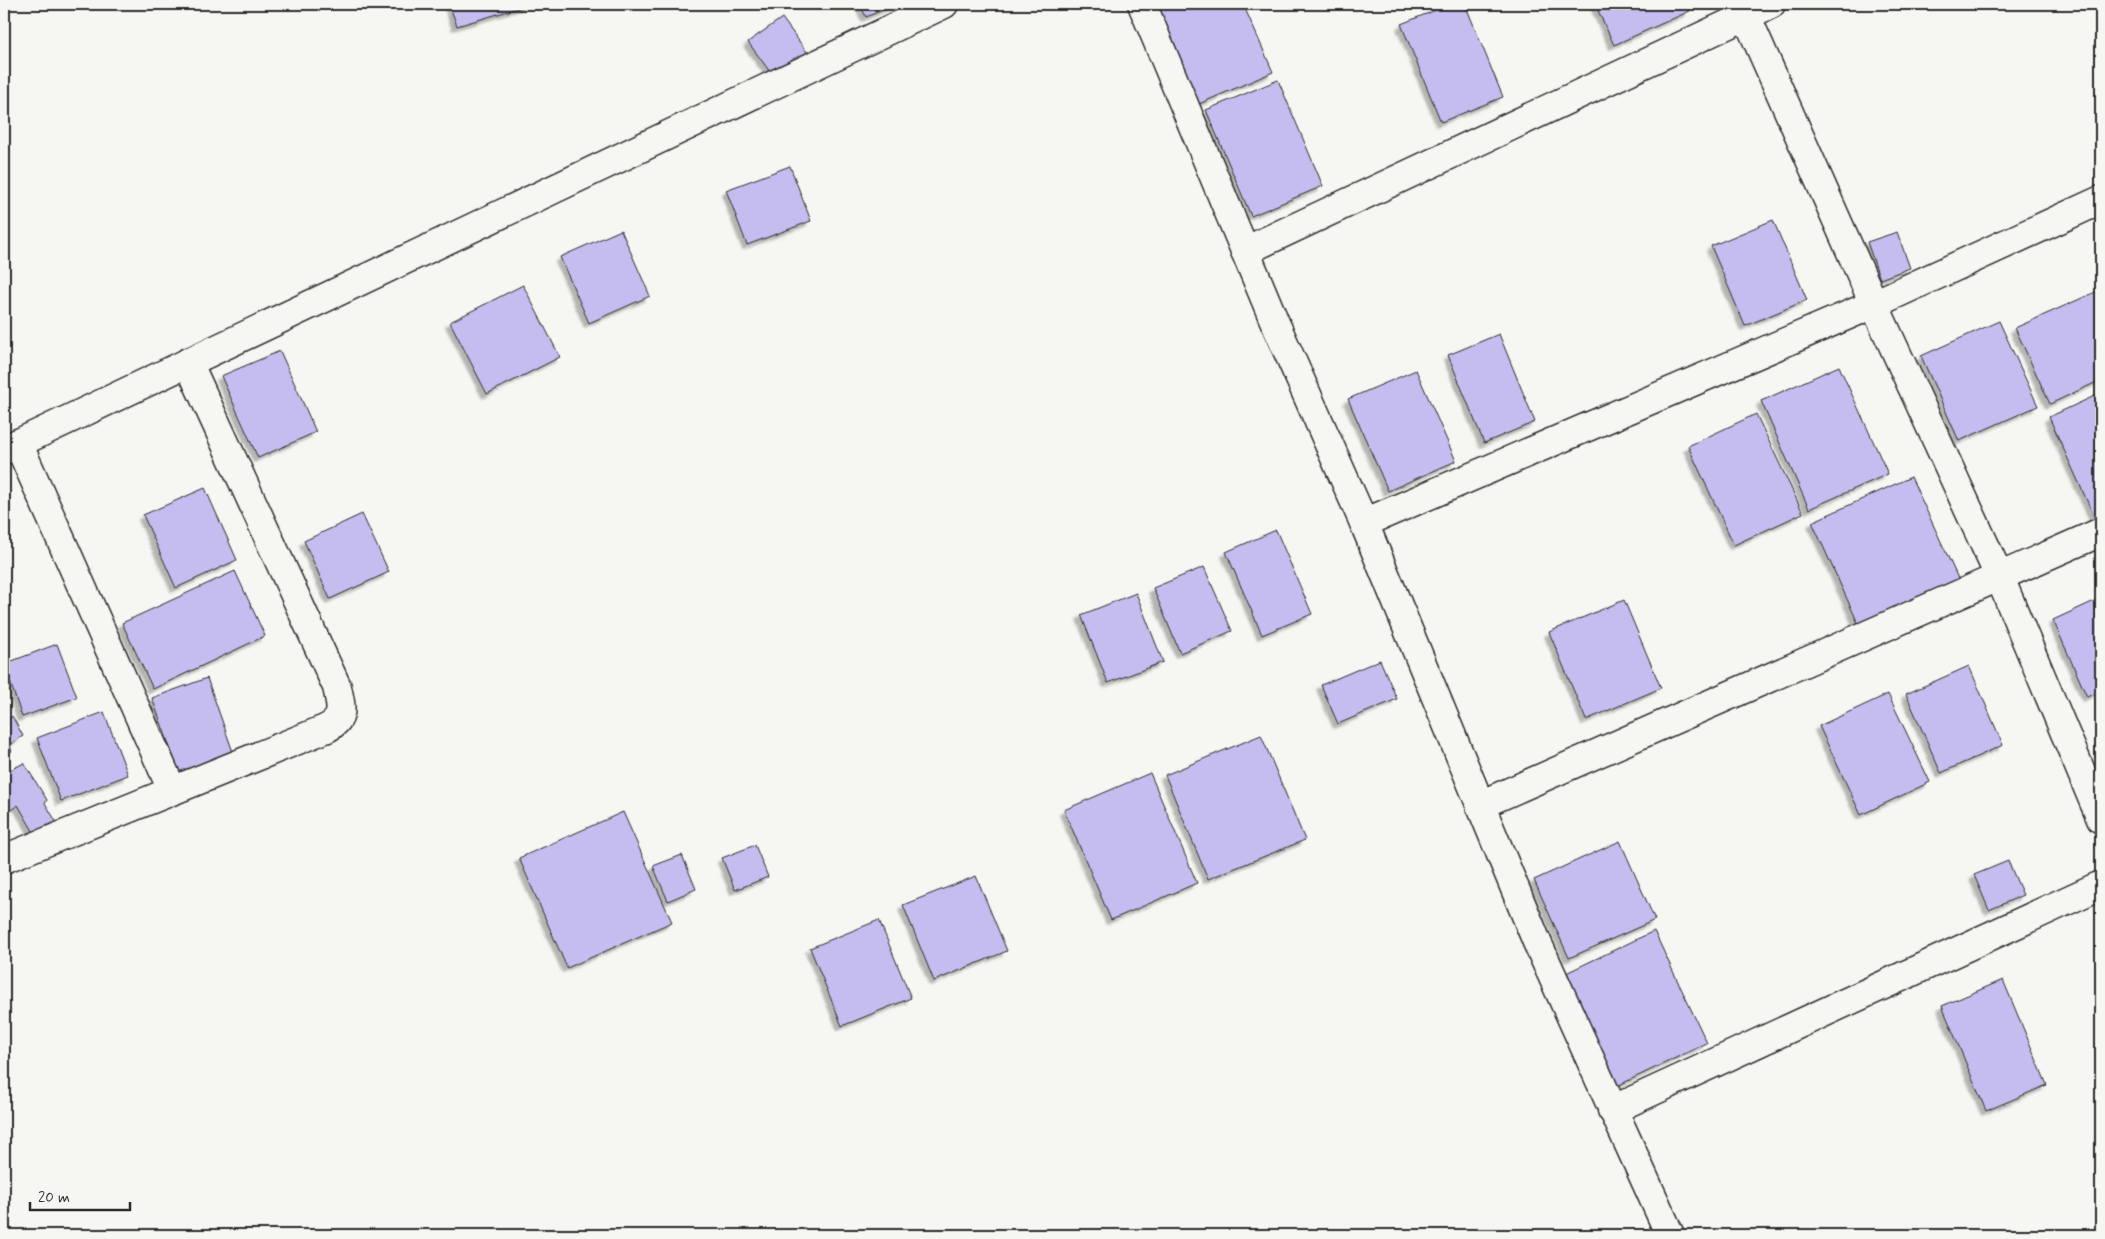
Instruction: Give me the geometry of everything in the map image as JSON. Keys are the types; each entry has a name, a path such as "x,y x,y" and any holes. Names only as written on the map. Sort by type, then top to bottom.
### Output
{"street":[{"path":"172,790 11,446 944,4"},
{"path":"1142,4 1245,251 1364,523 1537,942 1670,1235"},
{"path":"1245,251 1743,9 1771,4"},
{"path":"1743,9 1874,304 2000,578 2101,819"},
{"path":"1364,523 1874,304 2101,200"},
{"path":"4,859 336,724 341,706 337,687 188,362"},
{"path":"1480,805 2101,532"},
{"path":"1612,1110 2101,885"}],"building":[{"path":"449,4 532,4 457,26"},
{"path":"860,4 897,4 866,17"},
{"path":"1155,4 1243,4 1273,72 1199,104"},
{"path":"1451,4 1465,4 1503,97 1441,122 1401,24"},
{"path":"1595,4 1686,4 1690,11 1614,45"},
{"path":"782,18 810,56 776,80 748,42"},
{"path":"1278,80 1323,186 1251,216 1206,110"},
{"path":"790,166 811,221 747,245 726,190"},
{"path":"1773,220 1807,300 1745,326 1711,246"},
{"path":"621,230 650,296 589,323 560,257"},
{"path":"1897,232 1910,268 1880,279 1867,242"},
{"path":"523,285 560,357 487,394 450,322"},
{"path":"2100,290 2101,380 2050,404 2015,328"},
{"path":"1999,321 2038,406 1959,441 1921,356"},
{"path":"1499,334 1535,422 1484,443 1448,355"},
{"path":"280,351 316,432 258,458 221,376"},
{"path":"1839,366 1888,474 1809,509 1761,401"},
{"path":"1416,370 1456,461 1388,491 1348,399"},
{"path":"2101,393 2101,523 2098,525 2049,417"},
{"path":"1756,414 1803,513 1734,545 1688,446"},
{"path":"1911,477 1962,587 1862,632 1812,522"},
{"path":"205,488 237,560 176,588 143,515"},
{"path":"362,514 389,572 330,599 304,541"},
{"path":"1276,530 1312,614 1262,635 1226,552"},
{"path":"1204,567 1232,631 1180,653 1153,588"},
{"path":"235,571 265,636 153,689 122,623"},
{"path":"1136,593 1163,662 1108,683 1081,615"},
{"path":"2101,598 2101,691 2087,697 2053,620"},
{"path":"1624,600 1661,688 1586,720 1549,632"},
{"path":"57,644 77,697 22,717 4,664"},
{"path":"1380,660 1397,699 1338,724 1321,685"},
{"path":"1969,666 2003,745 1941,773 1906,694"},
{"path":"207,678 233,752 179,772 152,698"},
{"path":"1888,694 1930,782 1861,815 1819,726"},
{"path":"104,712 128,775 61,801 37,738"},
{"path":"4,715 7,720 12,716 23,736 9,745 12,751 4,756"},
{"path":"1261,735 1305,840 1208,879 1165,775"},
{"path":"24,763 47,800 45,803 57,823 37,838 18,805 4,815 4,773"},
{"path":"1150,773 1197,883 1111,920 1064,810"},
{"path":"623,812 672,922 567,968 519,858"},
{"path":"1620,841 1655,920 1569,958 1534,880"},
{"path":"755,845 768,877 735,890 722,858"},
{"path":"682,855 696,889 668,901 653,866"},
{"path":"2008,861 2023,895 1989,910 1974,875"},
{"path":"976,876 1007,951 934,981 903,905"},
{"path":"879,920 911,998 842,1026 810,948"},
{"path":"1654,931 1707,1043 1615,1087 1562,975"},
{"path":"2003,980 2047,1085 1986,1111 1942,1006"}]}
